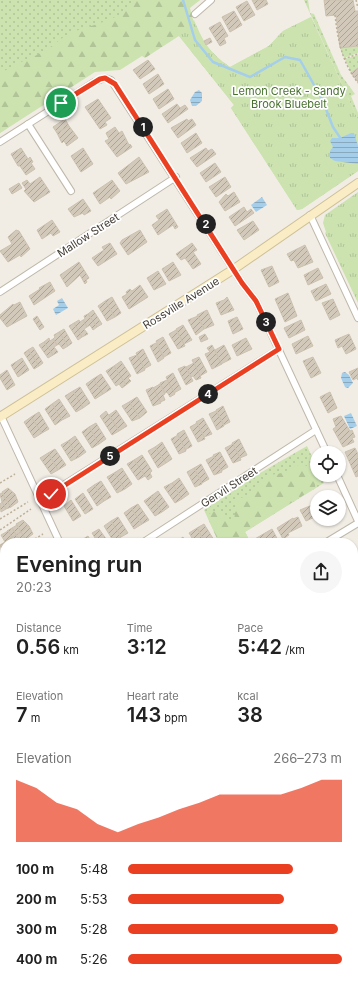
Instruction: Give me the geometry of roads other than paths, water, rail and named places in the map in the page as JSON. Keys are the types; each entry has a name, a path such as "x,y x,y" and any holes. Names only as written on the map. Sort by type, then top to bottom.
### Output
{"street":[{"path":"195,14 211,0"},
{"path":"0,142 94,82 105,78 115,84 256,301 324,446"},
{"path":"28,124 71,191"},
{"name":"Mallow Street","path":"0,292 176,177"},
{"name":"Rossville Avenue","path":"1,416 234,269 358,183"},
{"path":"310,215 358,318"},
{"path":"40,500 279,349"},
{"path":"1,416 58,538"},
{"name":"Gervil Street","path":"150,538 316,430"},
{"path":"333,538 358,522 340,482"}],"water":[{"path":"199,90 202,93 202,101 196,106 192,106 190,100 195,92"},
{"path":"354,133 358,146 358,164 335,161 330,158 330,151 333,147 330,141 332,138 340,138"},
{"path":"262,197 267,205 256,212 251,205"},
{"path":"62,298 68,308 56,315 53,309 59,305 57,301"},
{"path":"345,372 349,375 353,383 348,388 345,387 341,378 342,373"},
{"path":"351,413 357,426 350,429 344,416"}],"waterway":[{"path":"183,0 195,40 213,62 250,77 285,57 300,60 322,99 333,127 341,139"}],"park label":[{"name":"Lemon Creek - Sandy Brook Bluebelt","path":"289,97"}]}
